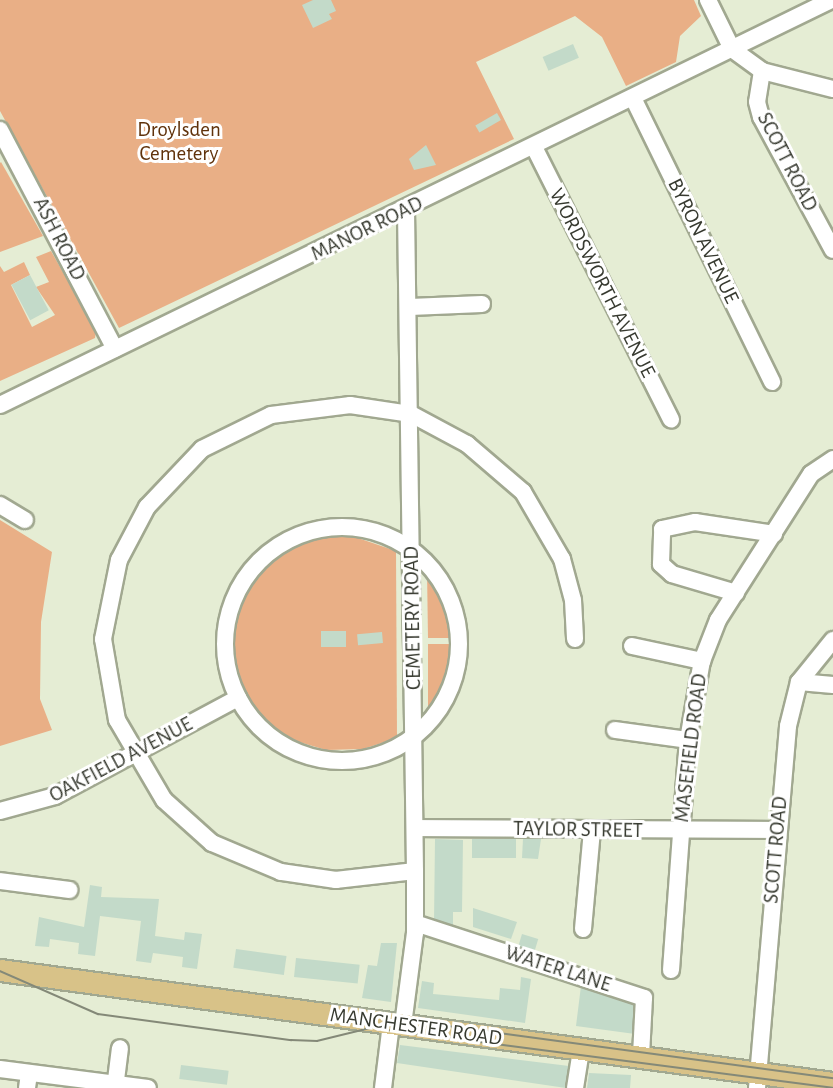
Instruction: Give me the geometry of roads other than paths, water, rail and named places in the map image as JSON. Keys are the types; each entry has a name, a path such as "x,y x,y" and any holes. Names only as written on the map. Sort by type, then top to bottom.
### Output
{"main road":[{"name":"MANCHESTER ROAD","path":"0,970 581,1050 641,1056 758,1081 833,1083"}],"street":[{"path":"708,0 732,49 762,71 833,89"},
{"name":"MANOR ROAD","path":"0,405 634,100 831,0"},
{"name":"SCOTT ROAD","path":"762,71 757,102 761,117 833,250"},
{"name":"BYRON AVENUE","path":"634,100 772,382"},
{"name":"ASH ROAD","path":"0,130 115,350"},
{"name":"WORDSWORTH AVENUE","path":"534,147 671,419"},
{"name":"CEMETERY ROAD","path":"382,1088 397,1024 415,923 410,307 406,211"},
{"path":"410,307 482,304"},
{"path":"415,871 336,880 281,872 238,857 177,816 133,754 110,693 106,612 118,560 158,492 202,449 271,415 350,405 411,414 467,444 524,492 562,559 573,600 575,639"},
{"name":"MASEFIELD ROAD","path":"671,970 688,740 702,661 736,593 811,474 833,459"},
{"path":"0,505 25,520"},
{"path":"736,593 666,569 661,564 662,529 695,522 774,534"},
{"path":"328,527 368,531 412,550 443,582 461,642 447,698 415,739 365,758 303,754 268,734 238,698 224,659 225,627 243,581 270,551 303,532 328,527"},
{"name":"SCOTT ROAD","path":"758,1081 777,830 788,726 799,682 833,640"},
{"path":"632,646 702,661"},
{"path":"799,682 833,685"},
{"name":"OAKFIELD AVENUE","path":"0,811 56,796 238,698"},
{"path":"615,730 688,740"},
{"name":"TAYLOR STREET","path":"415,828 777,830"},
{"path":"583,929 592,830"},
{"path":"0,880 69,890"},
{"name":"WATER LANE","path":"415,923 644,998 641,1056"},
{"path":"116,1086 120,1048"},
{"path":"575,1088 581,1050"},
{"path":"0,1069 28,1080 148,1088"}],"tram line":[{"path":"0,971 98,1014 291,1040 317,1041 403,1020 833,1078"},
{"path":"380,1029 832,1088"}],"park label":[{"name":"Droylsden Cemetery","path":"179,142"}]}
